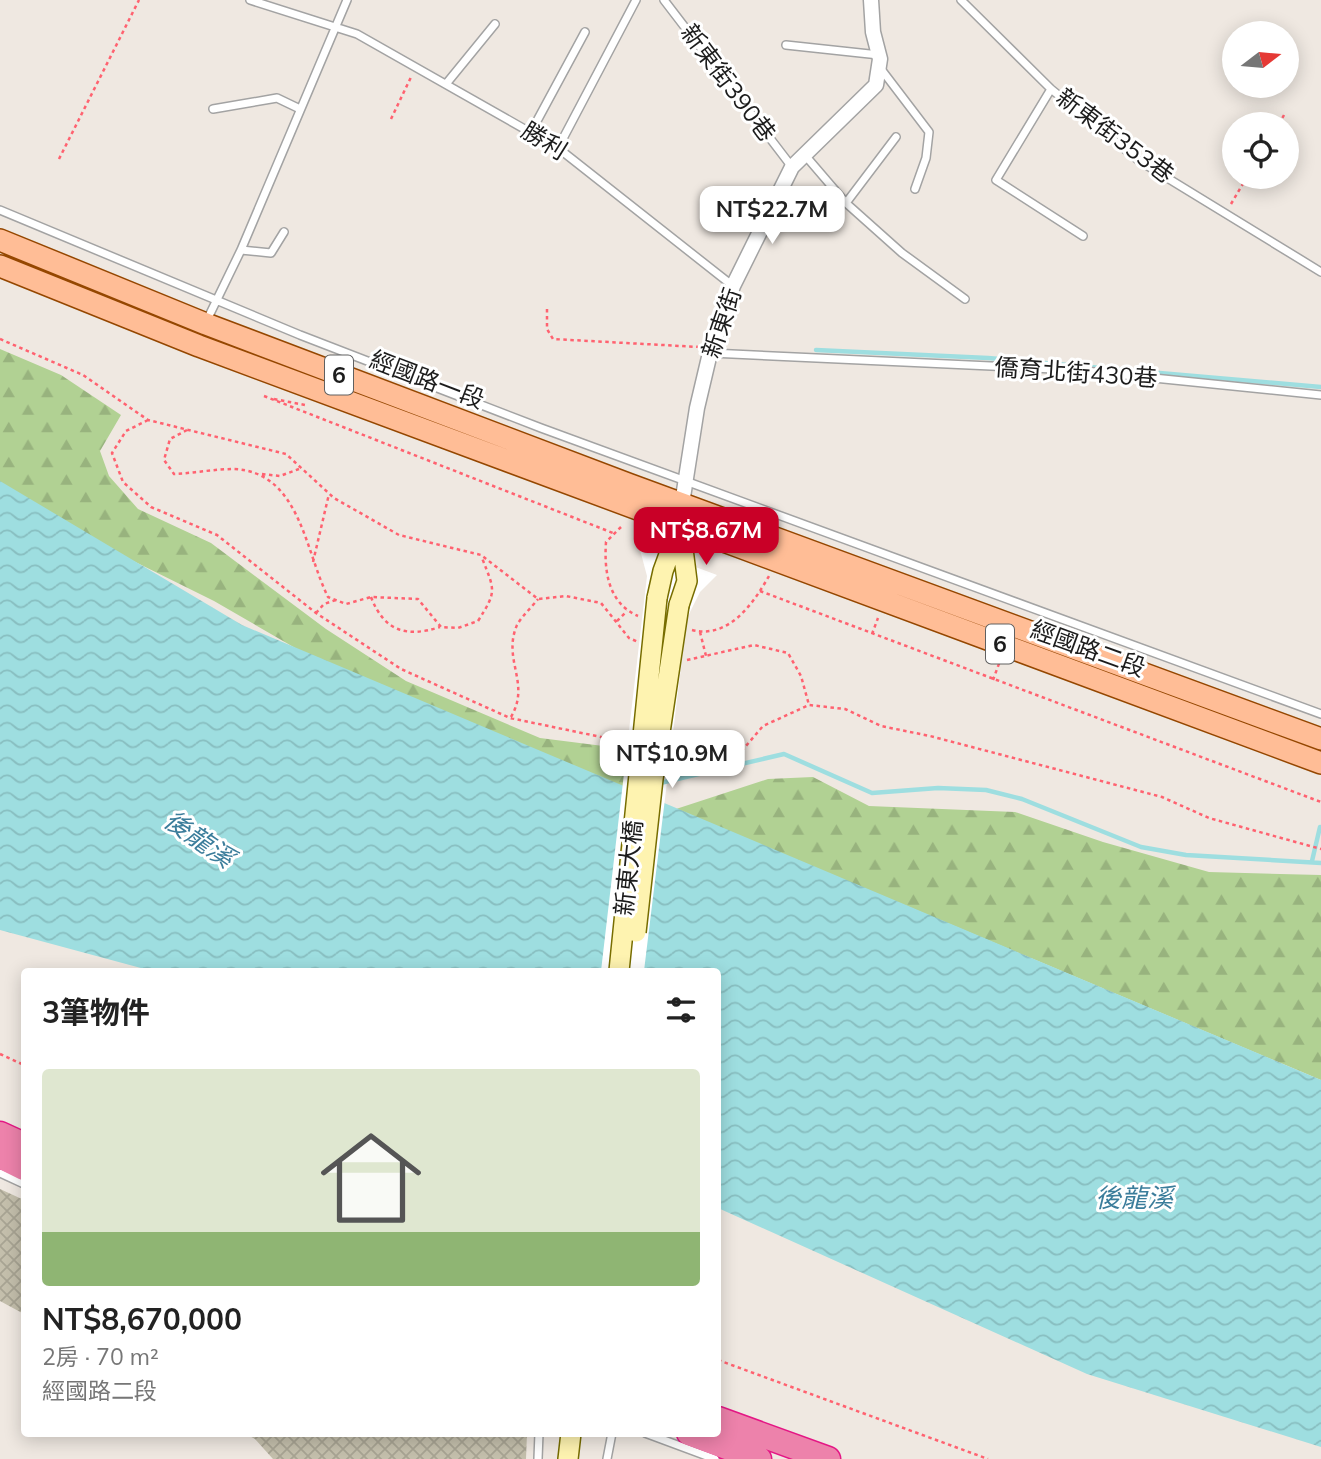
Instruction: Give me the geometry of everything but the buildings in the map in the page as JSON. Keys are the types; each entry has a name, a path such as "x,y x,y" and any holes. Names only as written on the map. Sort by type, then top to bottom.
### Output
{"highway":[{"path":"0,1134 21,1144"},
{"path":"0,1156 21,1166"},
{"path":"721,1420 828,1459"},
{"path":"700,1437 759,1459"}],"main road":[{"name":"經國路一段","path":"0,240 205,324 681,502"},
{"name":"經國路一段","path":"0,266 198,346 680,526"},
{"name":"經國路二段","path":"681,502 1321,739"},
{"name":"經國路二段","path":"680,526 1321,763"}],"street":[{"path":"871,0 873,32 879,61"},
{"name":"新東街","path":"680,526 684,480 711,350 733,286 792,167 876,85 879,61"},
{"name":"新東大橋","path":"619,968 657,598 680,526"},
{"name":"新東大橋","path":"632,968 653,779 679,605 687,581 680,526"},
{"path":"568,1459 571,1437"},
{"path":"581,1459 583,1437"}],"lane":[{"name":"勝利","path":"250,0 357,34 531,132 558,148 733,286"},
{"path":"205,324 241,250 347,0"},
{"path":"558,148 636,0"},
{"name":"新東街390巷","path":"664,0 792,167"},
{"name":"新東街353巷","path":"961,0 1051,89 1138,160 1321,271"},
{"path":"446,84 495,24"},
{"path":"531,132 585,32"},
{"path":"786,45 879,61 929,132 926,158 915,189"},
{"path":"1051,89 996,180 1083,236"},
{"path":"213,109 276,98 300,109"},
{"path":"846,203 896,137"},
{"path":"803,154 846,203 902,253 965,299"},
{"path":"0,210 215,300 541,428 1321,714"},
{"path":"241,250 271,253 284,232"},
{"name":"僑育北街430巷","path":"711,350 831,360 1075,370 1321,395"},
{"path":"0,1173 21,1183"},
{"path":"538,1459 539,1437"},
{"path":"607,1459 611,1437"},
{"path":"656,1437 715,1459"}],"path":[{"path":"59,159 139,0"},
{"path":"391,119 416,67"},
{"path":"1226,213 1240,189"},
{"path":"547,309 547,329 552,339 711,350"},
{"path":"0,339 83,374 148,420 286,454 329,494 399,535 481,555 538,599 566,596 601,603 629,638 641,643"},
{"path":"314,407 264,396 613,533"},
{"path":"323,420 327,410"},
{"path":"148,420 126,431 112,453 123,482 151,507 217,535 316,613 401,669 510,718 631,743"},
{"path":"187,430 170,439 164,460 174,474 234,469 280,476 301,468"},
{"path":"262,474 289,499 328,597 346,604 371,597 397,596 418,599 441,626"},
{"path":"506,490 509,481"},
{"path":"313,564 329,494"},
{"path":"371,597 379,617 401,631 420,634 441,626 458,628 478,621 493,597 492,584 481,555"},
{"path":"760,591 992,681 1321,802"},
{"path":"510,718 519,703 519,681 511,657 517,625 538,599"},
{"path":"316,613 324,604 336,600"},
{"path":"616,622 627,611"},
{"path":"872,634 880,611"},
{"path":"700,632 706,657"},
{"path":"678,656 690,661 754,645 788,653 801,676 808,705"},
{"path":"992,681 1000,661"},
{"path":"669,749 707,754 740,752 763,726 808,705 845,709 881,726 930,736 1162,797 1209,818 1321,849"},
{"path":"0,1054 21,1064"},
{"path":"721,1361 988,1459"}],"shaded area":[{"path":"0,1189 21,1199 21,1312 0,1301"},
{"path":"251,1437 527,1437 526,1459 273,1459"}],"green space":[{"path":"0,349 61,375 121,415 100,451 109,476 138,509 211,543 326,629 406,681 540,738 627,749 624,787 342,675 214,601 0,495"},
{"path":"813,777 869,806 1015,812 1103,842 1209,872 1321,875 1321,1080 676,809 768,779"}],"water":[{"name":"後龍溪","path":"0,481 242,625 1321,1080 1321,1447 1087,1374 721,1209 721,968 141,968 0,930"}],"pier":[{"path":"639,546 717,575 700,592 687,618 644,968 601,968 647,576"}],"waterway":[{"path":"816,350 988,358 1321,387"},
{"path":"656,784 784,754 872,793 938,788 986,790 1022,799 1141,847 1186,855 1321,863"},
{"path":"1312,861 1320,827"}]}
